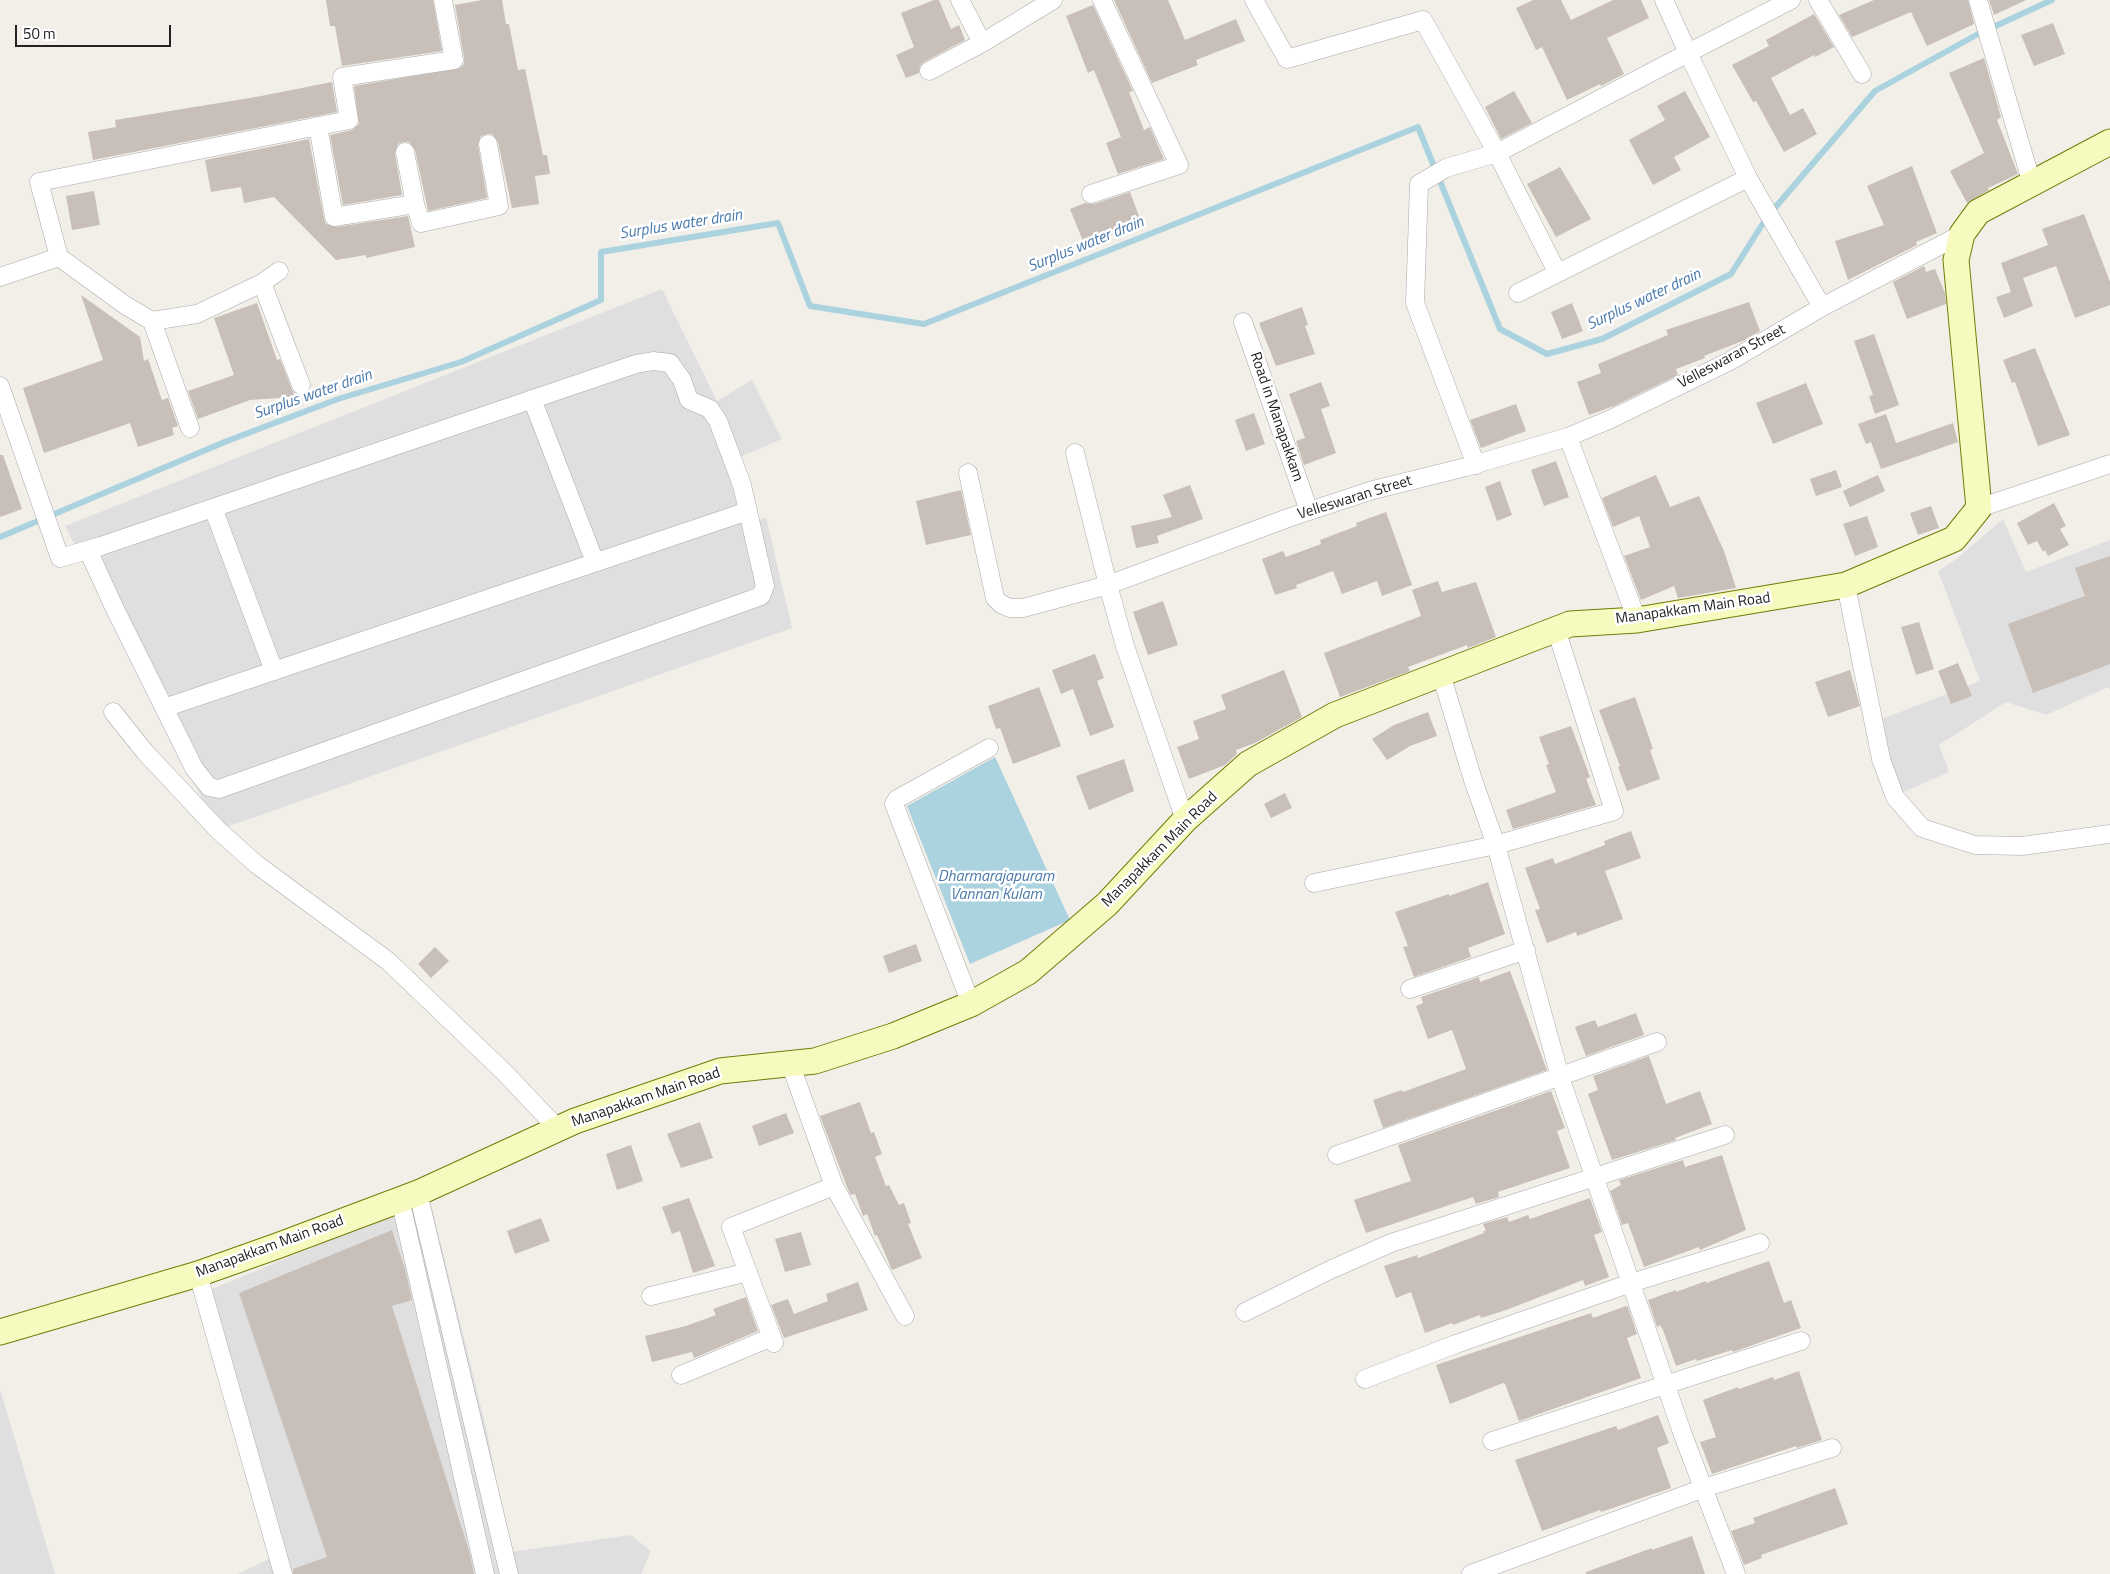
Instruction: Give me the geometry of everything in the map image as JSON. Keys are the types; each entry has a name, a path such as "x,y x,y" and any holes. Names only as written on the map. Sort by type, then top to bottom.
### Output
{"main road":[{"path":"1979,508 1956,260 1962,234 1978,212 2110,142"},
{"name":"Manapakkam Main Road","path":"0,1332 198,1274 277,1246 409,1196 558,1129 720,1071 815,1060 893,1036 971,1004 1028,972 1107,904 1185,820 1248,764 1336,715 1570,624 1637,620 1846,585 1954,539 1979,508"}],"street":[{"path":"278,271 262,283 197,314 152,321 125,305 59,257 39,182 349,120 342,77 454,60 443,0"},
{"path":"960,0 982,43"},
{"path":"929,71 982,43 1053,0"},
{"path":"1091,194 1179,165 1102,0"},
{"path":"1254,0 1287,59 1423,20 1497,153 1557,272"},
{"path":"1664,0 1748,178 1822,307"},
{"path":"1476,465 1415,303 1419,184 1446,168 1497,153 1791,0"},
{"path":"1818,0 1862,74"},
{"path":"1978,0 2032,184"},
{"path":"318,126 334,217 415,204"},
{"path":"405,152 415,204 421,223 499,206 488,144"},
{"path":"1518,293 1748,178"},
{"name":"Velleswaran Street","path":"968,473 995,598 1000,604 1010,608 1024,608 1108,585 1309,511 1373,490 1476,465 1568,437 1611,419 1730,361 1822,307 1962,234"},
{"path":"0,277 59,257"},
{"path":"262,283 301,385"},
{"path":"152,321 190,428"},
{"name":"Road in Manapakkam","path":"1243,322 1309,511"},
{"path":"0,386 60,558 636,364 670,363 682,380 689,400 710,409 718,421 742,485 765,586 761,596 220,789 209,787 194,768 114,607 88,550"},
{"path":"532,399 595,562"},
{"path":"1568,437 1637,620"},
{"path":"1075,452 1125,646 1185,820"},
{"path":"1979,508 2110,464"},
{"path":"213,508 274,671"},
{"path":"164,708 748,511"},
{"path":"1846,585 1881,759 1895,797 1922,828 1975,845 2022,846 2110,834"},
{"path":"1314,883 1496,845 1614,811 1556,629"},
{"path":"1441,674 1473,780 1496,845 1560,1077 1665,1384 1736,1574"},
{"path":"114,712 145,752 218,830 256,864 388,961 504,1072 558,1129"},
{"path":"971,1004 894,804 897,799 989,748"},
{"path":"1410,988 1526,950"},
{"path":"1337,1155 1657,1042"},
{"path":"790,1063 834,1186 905,1316"},
{"path":"1245,1312 1332,1269 1391,1243 1725,1135"},
{"path":"681,1375 773,1340 731,1227 834,1186"},
{"path":"409,1196 485,1574"},
{"path":"409,1196 510,1574"},
{"path":"1365,1379 1456,1344 1631,1283 1760,1243"},
{"path":"651,1296 748,1272"},
{"path":"198,1274 283,1574"},
{"path":"1492,1441 1801,1341"},
{"path":"1471,1574 1704,1488 1832,1448"}],"shaded area":[{"path":"662,289 717,401 752,380 782,439 726,463 743,529 766,517 792,628 218,830 65,526"},
{"path":"2003,519 2026,572 2110,540 2110,691 2108,687 2046,715 2006,702 1939,745 1949,772 1899,794 1877,721 1980,681 1938,571 1955,560"},
{"path":"430,1199 488,1436 510,1552 631,1535 651,1551 641,1574 238,1574 286,1551 207,1291"},
{"path":"0,1389 55,1574 0,1574"}],"water":[{"name":"Dharmarajapuram Vannan Kulam","path":"995,757 1070,920 970,964 907,806"}],"building":[{"path":"326,0 433,0 442,51 342,66 335,26 330,26"},
{"path":"482,0 502,0 518,70 525,69 543,155 547,155 550,174 535,176 539,204 512,208 498,142 492,134 487,134 481,136 478,145 487,198 428,211 415,150 409,142 403,142 398,144 395,154 402,195 343,205 330,135 352,130 359,124 354,86 460,68 464,64 464,58 455,5"},
{"path":"934,0 939,0 951,29 959,25 965,40 924,62 920,66 919,73 906,78 896,55 914,47 901,13"},
{"path":"1114,0 1168,0 1185,40 1236,19 1245,41 1196,60 1198,65 1152,83"},
{"path":"1533,0 1561,0 1571,20 1613,0 1641,0 1649,18 1607,38 1624,74 1567,100 1542,47 1536,50 1516,8"},
{"path":"1874,0 1968,0 1974,24 1927,46 1911,12 1852,37 1839,15"},
{"path":"1989,0 2026,0 1994,15"},
{"path":"1093,5 1133,91 1129,92 1144,130 1150,127 1164,159 1118,174 1106,143 1121,137 1094,70 1088,73 1066,16"},
{"path":"1814,14 1834,47 1815,57 1814,55 1771,78 1790,115 1803,108 1817,134 1784,152 1756,101 1753,102 1732,65 1769,46 1766,40"},
{"path":"2053,23 2065,54 2034,66 2021,35"},
{"path":"1984,58 2001,117 1997,120 2018,174 1988,188 1989,190 1967,203 1950,171 1984,153 1949,73"},
{"path":"332,82 337,112 93,160 88,132 116,127 115,120 256,97"},
{"path":"1514,91 1532,123 1501,139 1485,107"},
{"path":"1685,91 1710,137 1674,157 1681,170 1653,185 1629,140 1665,120 1657,106"},
{"path":"309,139 326,224 336,227 408,216 415,247 366,258 366,255 336,260 274,197 244,203 241,187 211,192 205,160"},
{"path":"1912,166 1937,233 1916,242 1917,245 1848,280 1835,241 1884,225 1867,186"},
{"path":"1560,167 1591,219 1556,237 1527,184"},
{"path":"94,191 100,225 72,230 66,196"},
{"path":"1130,192 1143,227 1118,237 1116,233 1085,246 1070,209 1085,203 1094,204"},
{"path":"2084,214 2110,282 2110,305 2075,318 2056,266 2023,278 2033,306 2004,318 1996,297 2011,292 2001,263 2048,245 2042,229"},
{"path":"1924,266 1926,272 1935,269 1945,293 1946,304 1907,319 1893,282"},
{"path":"81,295 140,337 144,361 148,359 162,400 168,398 178,426 172,428 174,435 138,447 130,423 44,453 23,388 103,360"},
{"path":"1749,302 1760,331 1745,340 1676,369 1678,375 1614,406 1589,415 1577,382 1601,373 1598,364 1668,335 1666,330"},
{"path":"257,303 277,360 280,359 295,397 250,400 198,419 188,391 234,375 214,318"},
{"path":"1572,303 1583,331 1562,339 1551,312"},
{"path":"1302,307 1308,325 1305,326 1315,354 1276,366 1259,323"},
{"path":"1874,334 1899,405 1875,414 1869,396 1873,395 1854,341"},
{"path":"2035,348 2070,435 2038,446 2015,382 2012,383 2003,360"},
{"path":"1321,382 1330,406 1321,409 1336,453 1304,465 1296,441 1305,438 1289,394"},
{"path":"1806,383 1823,424 1773,444 1756,403"},
{"path":"1516,404 1526,431 1481,448 1470,420"},
{"path":"1254,413 1265,444 1246,451 1235,420"},
{"path":"1886,414 1896,443 1953,423 1958,442 1881,469 1871,442 1866,444 1858,424"},
{"path":"0,455 3,455 22,509 0,517"},
{"path":"1556,461 1569,497 1544,506 1531,470"},
{"path":"1836,470 1842,487 1816,496 1810,479"},
{"path":"1656,475 1670,507 1699,496 1724,551 1736,588 1678,598 1674,586 1641,600 1624,556 1650,547 1639,516 1613,527 1602,498"},
{"path":"1878,475 1885,491 1850,507 1843,491"},
{"path":"1500,481 1512,515 1497,521 1485,487"},
{"path":"1190,485 1203,519 1157,536 1159,543 1136,548 1131,526 1172,517 1163,495"},
{"path":"961,490 971,535 926,545 916,501"},
{"path":"2054,503 2066,526 2060,529 2069,545 2048,556 2045,550 2043,552 2037,541 2028,545 2017,523"},
{"path":"1931,506 1939,528 1918,535 1910,513"},
{"path":"1386,512 1412,585 1382,596 1377,581 1342,594 1333,571 1296,585 1297,588 1275,595 1262,559 1283,551 1286,557 1321,544 1320,540 1357,526 1356,523"},
{"path":"1867,516 1878,547 1855,556 1843,524"},
{"path":"2110,556 2110,664 2033,693 2008,624 2085,596 2075,568"},
{"path":"1438,581 1442,592 1476,582 1496,637 1468,648 1467,645 1408,667 1410,671 1340,697 1324,653 1421,616 1412,590"},
{"path":"1163,601 1178,645 1148,655 1133,612"},
{"path":"1919,622 1934,669 1916,675 1901,627"},
{"path":"1095,654 1104,678 1097,681 1114,727 1090,736 1073,689 1061,694 1052,670"},
{"path":"1958,663 1972,696 1951,704 1938,671"},
{"path":"1284,670 1302,717 1255,743 1236,750 1237,754 1225,765 1189,779 1177,747 1199,739 1193,721 1226,709 1221,695"},
{"path":"1850,670 1860,706 1828,717 1815,682"},
{"path":"1039,687 1061,746 1013,764 1000,728 996,729 988,706"},
{"path":"1635,697 1653,749 1650,750 1660,779 1627,791 1618,767 1620,766 1599,710"},
{"path":"1428,712 1437,736 1410,746 1387,760 1372,739 1394,725"},
{"path":"1571,726 1590,777 1586,779 1596,805 1513,829 1506,810 1556,792 1546,765 1549,764 1539,737"},
{"path":"1124,759 1134,791 1089,810 1076,776"},
{"path":"1285,793 1292,808 1271,818 1264,804"},
{"path":"1631,831 1641,858 1605,871 1623,919 1577,936 1576,932 1547,943 1535,910 1540,909 1525,868 1553,858 1555,864 1605,845 1604,841"},
{"path":"1488,882 1505,934 1468,948 1471,957 1414,977 1403,947 1408,946 1395,912"},
{"path":"916,944 922,961 889,973 883,956"},
{"path":"435,947 449,961 431,978 418,964"},
{"path":"1510,971 1547,1070 1383,1128 1373,1100 1402,1090 1403,1092 1466,1069 1452,1030 1428,1039 1416,1006 1423,1003 1421,997 1479,977 1480,982"},
{"path":"1636,1013 1644,1035 1586,1056 1575,1027 1595,1020 1598,1027"},
{"path":"1649,1056 1666,1104 1700,1091 1712,1124 1675,1138 1676,1140 1612,1160 1588,1094 1598,1090 1593,1076"},
{"path":"1551,1091 1565,1128 1557,1131 1570,1168 1498,1192 1499,1197 1476,1204 1473,1197 1366,1233 1354,1200 1411,1181 1398,1145"},
{"path":"860,1102 871,1133 874,1132 882,1154 875,1157 886,1186 889,1185 899,1205 904,1203 911,1223 908,1224 922,1258 892,1270 877,1235 875,1236 867,1214 863,1216 855,1194 851,1195 849,1192 820,1116"},
{"path":"786,1113 794,1133 759,1146 752,1126"},
{"path":"700,1122 713,1158 681,1168 667,1134"},
{"path":"631,1145 643,1181 617,1190 606,1154"},
{"path":"1722,1155 1746,1230 1700,1250 1699,1247 1644,1267 1628,1223 1622,1225 1610,1191 1621,1185 1619,1180 1683,1160 1685,1167"},
{"path":"689,1198 715,1266 693,1273 680,1231 672,1234 662,1207"},
{"path":"1590,1198 1602,1232 1594,1235 1609,1277 1585,1286 1583,1280 1506,1310 1481,1318 1480,1315 1425,1333 1411,1292 1396,1298 1384,1266 1417,1255 1418,1258 1484,1233 1483,1231 1486,1231 1483,1224 1507,1217 1509,1222 1528,1215 1530,1219"},
{"path":"541,1218 550,1241 515,1254 507,1231"},
{"path":"392,1230 405,1269 412,1300 392,1306 469,1551 474,1574 293,1574 293,1569 327,1557 239,1293"},
{"path":"801,1232 811,1265 785,1272 775,1239"},
{"path":"1769,1261 1784,1303 1791,1300 1801,1328 1733,1352 1732,1350 1676,1366 1663,1330 1660,1325 1657,1327 1648,1300 1706,1281 1706,1283"},
{"path":"858,1282 868,1310 784,1338 771,1305 788,1299 794,1314 828,1301 826,1294"},
{"path":"746,1297 758,1331 694,1358 692,1352 652,1362 645,1336 686,1326 716,1315 713,1309"},
{"path":"1626,1306 1637,1334 1627,1338 1641,1378 1519,1421 1503,1383 1450,1404 1436,1365 1591,1313 1593,1318"},
{"path":"1799,1371 1822,1440 1797,1448 1796,1446 1712,1474 1700,1442 1716,1437 1703,1400 1738,1387 1739,1389 1773,1377 1774,1380"},
{"path":"1658,1415 1669,1443 1657,1448 1671,1488 1601,1512 1600,1510 1542,1531 1515,1460 1616,1426 1618,1430"},
{"path":"1835,1488 1848,1524 1761,1555 1762,1558 1744,1565 1731,1531 1755,1523 1753,1518"},
{"path":"1692,1536 1705,1574 1586,1574 1586,1572 1652,1548 1652,1550"}],"waterway":[{"name":"Surplus water drain","path":"0,537 227,441 338,399 461,362 601,300 601,252 778,223 810,306 924,324 1418,127 1500,329 1547,354 1602,339 1731,274 1767,217 1875,91 1978,34 2052,0"}]}
